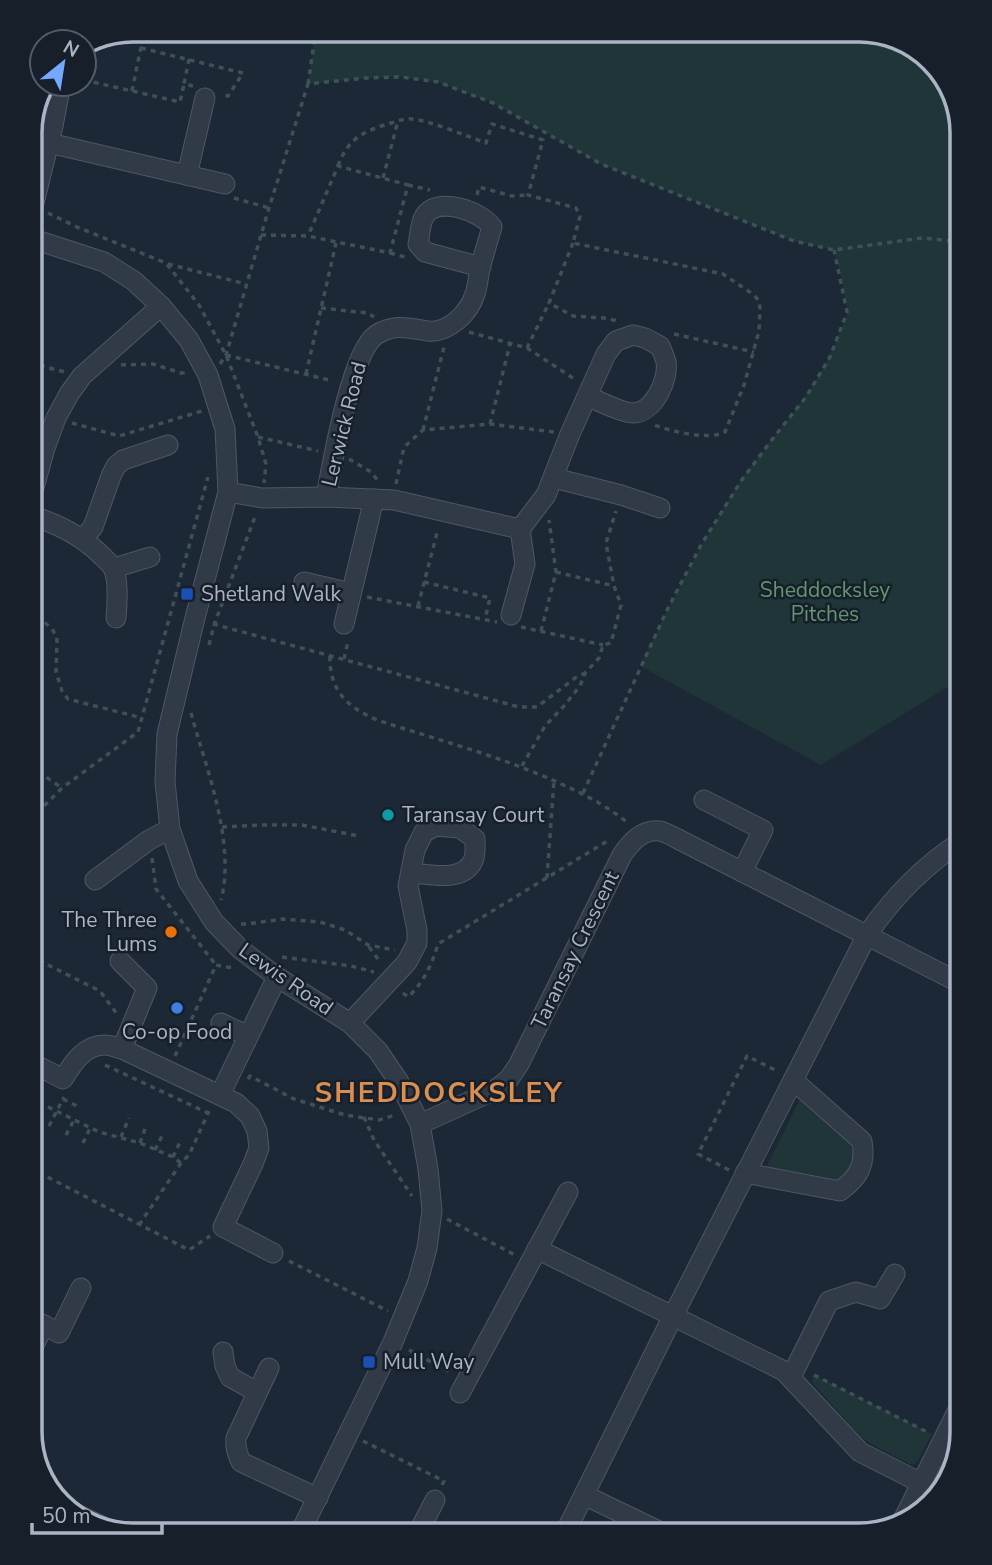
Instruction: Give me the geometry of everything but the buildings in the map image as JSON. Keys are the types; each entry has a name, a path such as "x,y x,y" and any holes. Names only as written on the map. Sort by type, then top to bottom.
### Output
{"street":[{"path":"187,175 206,93"},
{"path":"42,168 58,98"},
{"path":"48,143 225,184"},
{"name":"Lewis Road","path":"42,242 104,262 134,281 161,306 189,340 208,375 225,429 228,492 167,734 164,782 170,829 188,881 214,922 240,949 350,1023 378,1051 399,1082 420,1124 432,1211 427,1248 418,1281 393,1342 305,1523"},
{"path":"395,327 433,331 449,326 470,307 481,267"},
{"path":"42,438 82,376 161,306"},
{"name":"Lerwick Road","path":"326,497 334,455 361,354 374,336 395,327"},
{"path":"509,621 525,564 520,528 550,486 570,434 606,354 616,341 632,335 660,346 667,363 665,377 655,402 646,409 634,413 608,405 589,393"},
{"path":"83,539 93,527 116,466 123,460 168,445"},
{"path":"550,486 621,495 660,508"},
{"path":"228,492 262,498 394,500 520,528"},
{"path":"344,624 373,499"},
{"path":"42,519 83,539 114,568 116,618"},
{"path":"114,568 150,557"},
{"path":"304,582 351,593"},
{"path":"704,800 763,830 742,872"},
{"path":"95,880 149,840 170,829"},
{"path":"644,833 660,831 950,978"},
{"name":"Taransay Crescent","path":"420,1124 476,1100 509,1079 519,1064 622,855 631,842 644,833"},
{"path":"570,1523 867,935 914,878 950,850"},
{"path":"350,1023 407,962 416,943 417,930 408,886 411,873"},
{"path":"120,961 147,988 126,1040"},
{"path":"228,1099 248,1036 277,976"},
{"path":"221,1023 248,1036"},
{"path":"42,1068 63,1079 76,1059 89,1050 126,1040 169,1071 228,1099 250,1116 257,1131 259,1148 223,1227 273,1253"},
{"path":"745,1173 840,1192 861,1169 864,1154 862,1141 793,1080"},
{"path":"463,1387 568,1192"},
{"path":"537,1249 784,1371 860,1452 921,1483"},
{"path":"791,1377 829,1301 856,1292 880,1299 895,1273"},
{"path":"42,1324 59,1333 81,1288"},
{"path":"223,1352 230,1377 257,1392"},
{"path":"269,1368 236,1438 241,1462 318,1498"},
{"path":"908,1509 921,1483 946,1449"},
{"path":"584,1495 642,1523"},
{"path":"424,1523 435,1500"}],"path":[{"path":"132,91 142,42"},
{"path":"308,84 314,42"},
{"path":"141,48 243,73 228,96 206,93 184,84"},
{"path":"98,83 180,102 189,60"},
{"path":"308,236 343,152 365,132 409,118 486,143 492,124 543,140 528,195 576,208 580,216 573,243 723,274 758,300 759,331 744,385 725,432 717,436 674,432 653,425 634,413"},
{"path":"383,178 398,121"},
{"path":"261,235 308,236 390,253 408,185 338,166"},
{"path":"225,184 231,197 268,208"},
{"path":"306,374 337,242"},
{"path":"583,793 662,620 701,545 741,481 806,397 830,357 847,312 834,250"},
{"path":"166,263 246,284"},
{"path":"527,348 549,303"},
{"path":"321,308 367,313 395,327"},
{"path":"394,500 404,447 423,430 449,326 527,348 589,393"},
{"path":"490,424 510,344"},
{"path":"208,649 214,625 262,498 266,464 226,355 351,386"},
{"path":"42,366 82,376"},
{"path":"56,418 119,436 217,406"},
{"path":"423,430 490,424 570,434"},
{"path":"258,437 350,459 371,472 394,500"},
{"path":"42,808 62,788 138,732 208,476"},
{"path":"541,631 556,572 550,486"},
{"path":"351,593 485,619 509,621 603,645 611,643 621,605 614,586 606,542 621,495"},
{"path":"418,607 442,510"},
{"path":"556,572 614,586"},
{"path":"424,582 490,598 485,619"},
{"path":"195,618 519,707 537,707 585,673 599,658 603,645"},
{"path":"42,620 57,637 56,673 68,699 142,718"},
{"path":"330,656 334,684 358,712 523,766 583,793 644,833"},
{"path":"523,766 545,726 580,686 585,673"},
{"path":"190,711 222,827 226,868 222,896 214,922 248,924 282,919 320,922 345,930 368,945 393,950 416,943"},
{"path":"42,774 62,788"},
{"path":"547,878 554,780"},
{"path":"222,827 302,825 359,836"},
{"path":"282,957 351,966 373,972 408,998 427,973 438,944 611,839"},
{"path":"149,840 156,889 216,965 240,970"},
{"path":"42,962 100,992 126,1040"},
{"path":"169,1071 216,965"},
{"path":"745,1173 729,1170 698,1154 747,1056 793,1080"},
{"path":"103,1064 208,1113"},
{"path":"139,1224 189,1155 208,1113 228,1099 250,1076 294,1099 345,1115 379,1119 411,1107"},
{"path":"49,1126 67,1091"},
{"path":"63,1099 79,1107"},
{"path":"42,1103 99,1132 140,1143 181,1163"},
{"path":"121,1137 129,1118"},
{"path":"66,1135 74,1119"},
{"path":"140,1143 146,1126"},
{"path":"83,1143 90,1128"},
{"path":"155,1150 163,1134"},
{"path":"173,1157 180,1142"},
{"path":"42,1176 189,1250 223,1227"},
{"path":"273,1253 402,1319"},
{"path":"393,1342 463,1387"},
{"path":"791,1377 814,1375 946,1449"},
{"path":"348,1434 444,1482 435,1500"}],"green space":[{"name":"Sheddocksley Pitches","path":"314,42 865,42 899,51 919,65 941,93 947,109 950,133 950,685 821,765 640,666 686,573 725,505 805,396 828,359 847,313 834,250 794,241 601,164 493,103 438,82 401,77 308,84"},
{"path":"802,1100 853,1144 855,1155 851,1168 841,1179 831,1182 767,1166 799,1101"},
{"path":"814,1375 932,1434 915,1464 878,1448 861,1437 812,1382"}],"place":[{"name":"Shetland Walk","path":"187,594"},
{"name":"Taransay Court","path":"388,815"},
{"name":"The Three Lums","path":"171,932"},
{"name":"Co-op Food","path":"177,1008"},
{"name":"Mull Way","path":"369,1362"}],"district":[{"name":"SHEDDOCKSLEY","path":"439,1092"}]}
